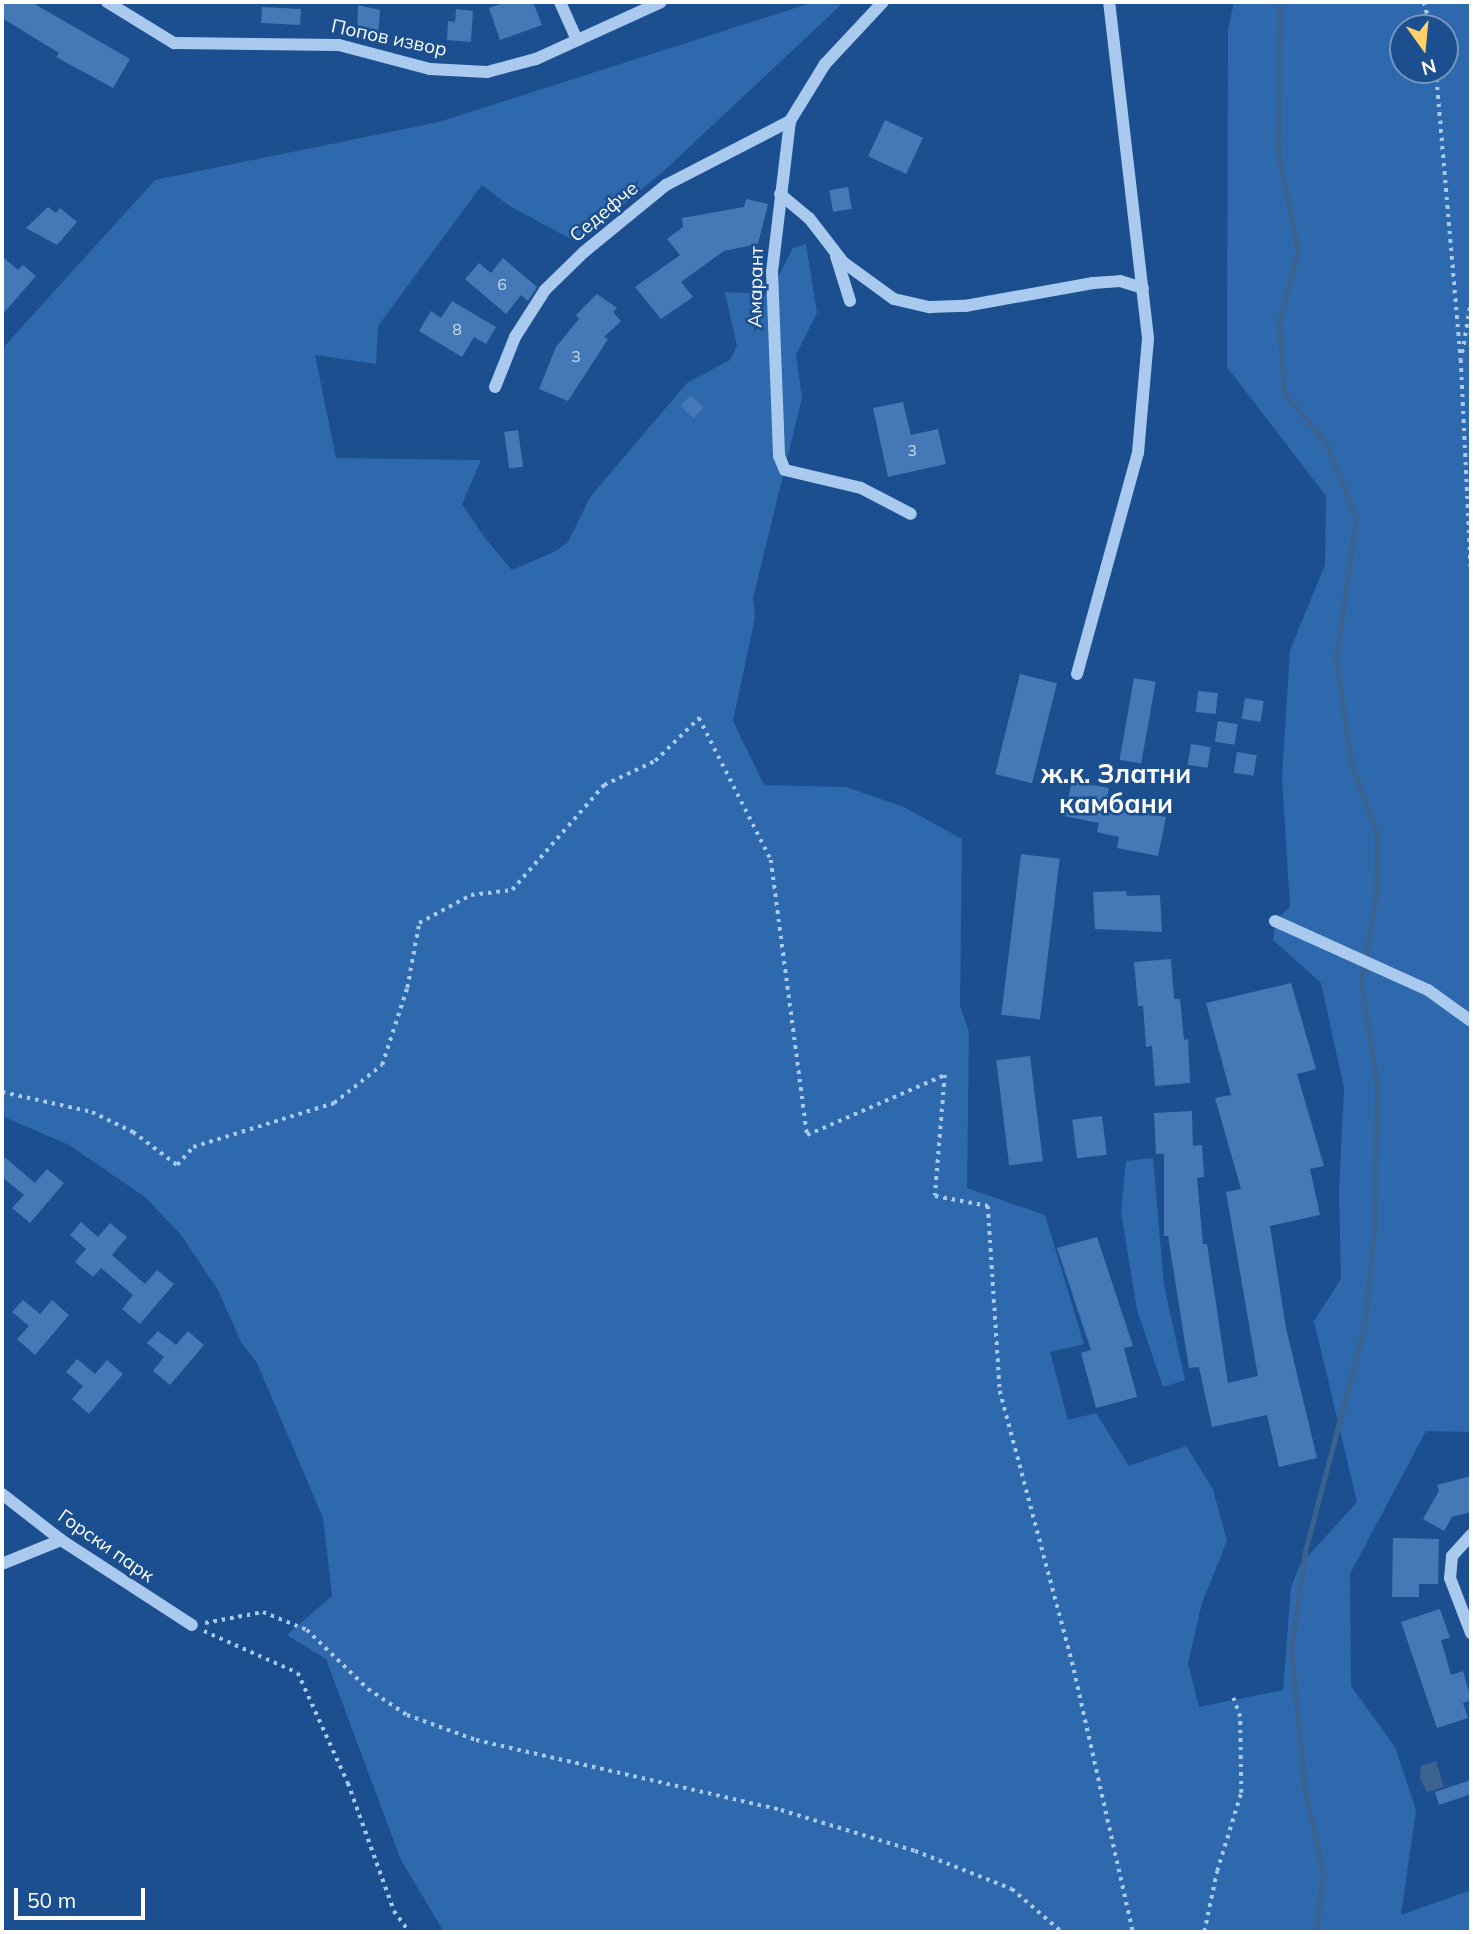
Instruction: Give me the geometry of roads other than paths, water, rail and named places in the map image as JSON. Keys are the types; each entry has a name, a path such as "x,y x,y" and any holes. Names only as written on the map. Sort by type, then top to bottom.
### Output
{"street":[{"name":"Попов извор","path":"107,2 174,43 339,45 451,71 508,69 661,2"},
{"path":"561,2 577,40"},
{"name":"Амарант","path":"883,2 825,64 790,121 772,272 779,456 785,470 861,488 911,513"},
{"path":"1077,674 1138,453 1148,338 1109,2"},
{"name":"Седефче","path":"495,387 514,337 545,290 584,252 666,185 790,121"},
{"path":"780,194 809,218 835,252 866,282 894,299 930,307 965,306 1120,281 1143,288"},
{"path":"835,252 850,301"},
{"path":"1275,921 1428,990 1471,1021"},
{"name":"Горски парк","path":"2,1494 61,1540 192,1625"},
{"path":"1471,1535 1452,1556 1450,1578 1471,1633"},
{"path":"2,1564 61,1540"}],"waterway":[{"path":"1280,2 1278,153 1298,250 1279,323 1284,393 1326,443 1356,518 1336,659 1351,763 1377,835 1376,895 1361,982 1377,1085 1374,1228 1364,1328 1305,1552 1291,1650 1305,1790 1323,1873 1316,1932"}],"district":[{"name":"ж.к. Златни камбани","path":"1116,789"}]}
